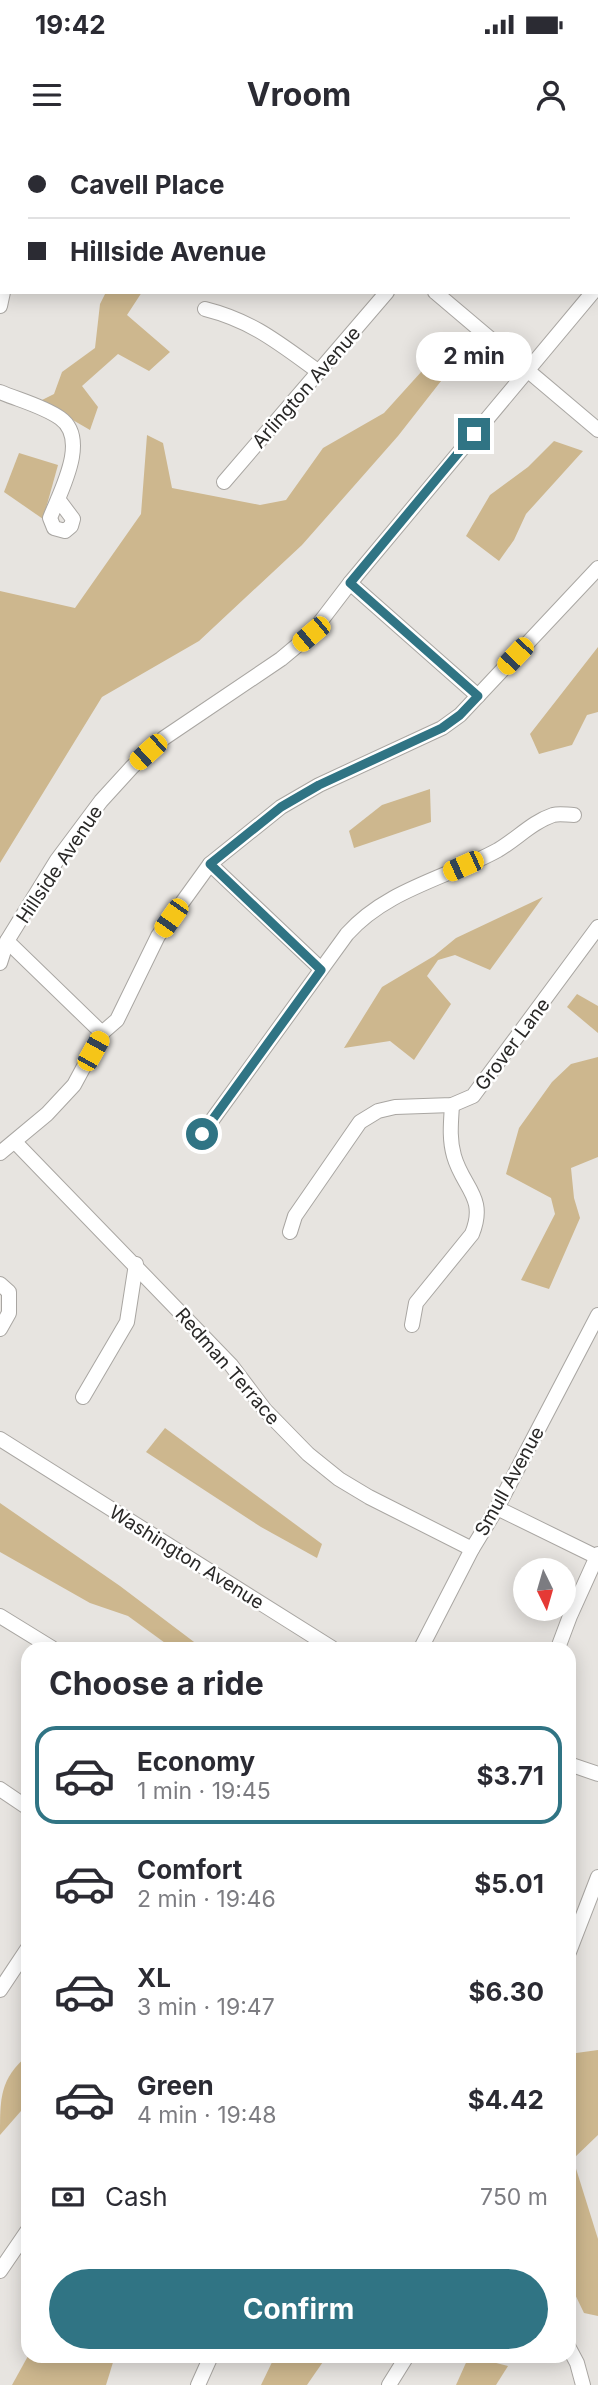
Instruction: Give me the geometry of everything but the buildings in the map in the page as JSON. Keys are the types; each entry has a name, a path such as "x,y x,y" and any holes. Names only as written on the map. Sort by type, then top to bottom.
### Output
{"street":[{"name":"Arlington Avenue","path":"224,482 385,294"},
{"path":"437,294 598,430"},
{"name":"Hillside Avenue","path":"0,962 8,941 57,860 101,801 132,767 164,738 281,659 311,634 350,583 591,294"},
{"path":"205,309 226,314 254,326 319,372"},
{"path":"0,392 53,414 68,426 73,438 73,452 58,499"},
{"path":"0,1153 47,1114 74,1085 102,1033 117,1020 158,936 210,864 281,807 355,767 442,728 460,715 598,568"},
{"path":"350,583 478,696"},
{"path":"202,1134 346,934 380,904 486,856 512,841 536,822 556,814 575,815"},
{"path":"210,864 321,970"},
{"name":"Grover Lane","path":"290,1232 295,1216 360,1122 378,1111 395,1107 452,1105 473,1096 598,927"},
{"path":"8,941 102,1033"},
{"path":"412,1325 416,1303 472,1234 477,1223 478,1209 475,1198 454,1158 451,1137 452,1105"},
{"name":"Redman Terrace","path":"15,1142 231,1365 265,1410 307,1454 339,1479 369,1497 472,1549"},
{"path":"83,1397 127,1322 136,1264"},
{"path":"0,1284 9,1292 9,1313 0,1329"},
{"name":"Smull Avenue","path":"424,1642 598,1315"},
{"name":"Washington Avenue","path":"0,1439 322,1642"},
{"path":"497,1508 597,1555 561,1642"},
{"path":"0,1616 42,1642"},
{"path":"576,1766 598,1774"},
{"path":"0,1789 21,1803"},
{"path":"576,1934 598,1877"},
{"path":"0,1990 6,1964 21,1953"},
{"path":"0,2269 21,2240"},
{"path":"576,2361 583,2385"},
{"path":"198,2385 208,2363"},
{"path":"389,2385 403,2363"}],"shaded area":[{"path":"105,294 141,294 127,315 170,352 149,371 118,354 82,386 98,407 90,430 40,401 54,394 62,372 95,348 100,304"},
{"path":"431,361 445,376 398,436 302,545 199,641 102,697 0,863 0,591 75,608 141,514 147,435 163,443 172,488 260,505 286,500 323,448 384,413"},
{"path":"554,441 583,451 526,514 514,540 499,561 466,536 490,495 528,467"},
{"path":"19,453 58,465 43,519 4,492"},
{"path":"598,647 598,712 587,715 572,745 539,754 530,734"},
{"path":"430,789 431,822 354,848 349,831 382,805"},
{"path":"543,897 490,970 455,955 438,960 427,976 451,1004 414,1060 390,1041 344,1048 382,987 434,956 456,938"},
{"path":"577,994 598,1006 598,1033 567,1007"},
{"path":"598,1057 598,1157 571,1168 574,1198 580,1218 549,1289 521,1280 555,1214 551,1198 506,1174 519,1128 552,1082 571,1064"},
{"path":"165,1428 322,1544 317,1558 261,1527 146,1452"},
{"path":"0,1503 120,1586 194,1642 164,1642 128,1616 90,1603 0,1552"},
{"path":"598,2050 598,2135 576,2156 576,2053"},
{"path":"21,2062 21,2111 0,2135 1,2099 7,2081"},
{"path":"576,2169 598,2239 598,2316 584,2313 576,2296"},
{"path":"24,2363 113,2363 106,2385 12,2385"},
{"path":"272,2363 322,2363 307,2385 261,2385"},
{"path":"466,2363 496,2363 508,2366 496,2385 456,2385"}],"route":[{"path":"202,1134 321,970 210,864 281,807 367,761 442,728 460,715 478,696 350,583 474,434"}]}
